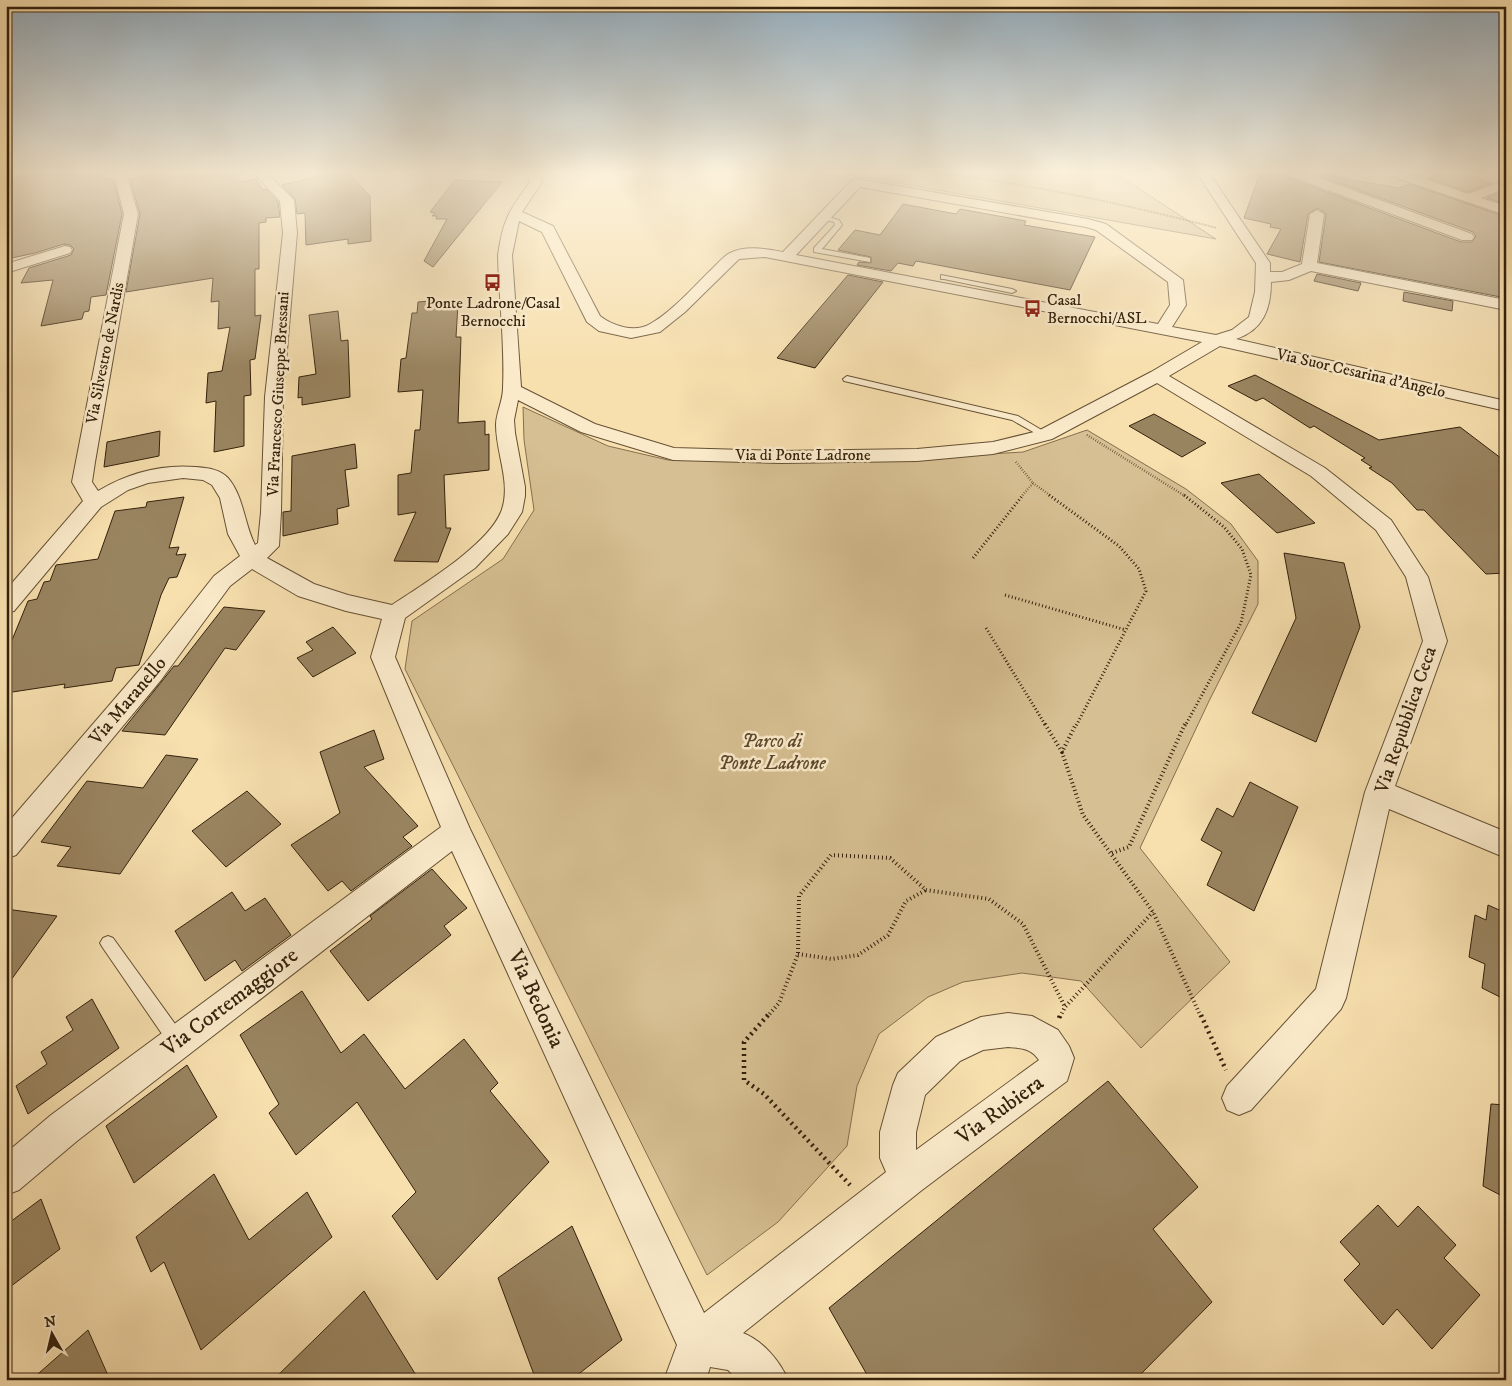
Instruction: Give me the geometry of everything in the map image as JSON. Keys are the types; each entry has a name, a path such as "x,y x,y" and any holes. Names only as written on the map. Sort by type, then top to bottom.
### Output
{"street":[{"name":"Via Silvestro de Nardis","path":"94,502 82,482 116,292 128,238"},
{"name":"Via Francesco Giuseppe Bressani","path":"252,559 268,546 271,512 274,397 290,238"},
{"path":"6,605 94,502 121,486 142,478 165,473 208,474 220,481 230,498 239,534 252,559 306,590 346,602 395,614 476,556 500,531 513,512 515,496 505,423 512,390 505,255 507,238"},
{"name":"Via Suor Cesarina d'Angelo","path":"552,238 593,319 605,328 630,333 654,329 680,309 734,256 765,253 1217,340 1506,406"},
{"path":"787,256 805,238"},
{"path":"1116,238 1175,280 1178,305 1162,330"},
{"name":"Via di Ponte Ladrone","path":"512,390 588,428 674,454 781,457 917,455 1003,446 1045,435 1157,376 1217,340 1238,333 1256,319 1263,292 1264,264 1246,238"},
{"path":"1310,266 1314,238"},
{"path":"6,269 65,250"},
{"path":"1263,277 1284,277 1310,266 1506,305"},
{"name":"Via Repubblica Ceca","path":"1157,376 1318,472 1384,525 1416,577 1435,641 1380,792 1330,998 1239,1098"},
{"path":"1483,401 1506,416"},
{"name":"Via Maranello","path":"6,846 152,673 222,581 252,559"},
{"name":"Via Bedonia","path":"395,614 383,657 457,831 692,1362"},
{"path":"1380,792 1506,845"},
{"name":"Via Cortemaggiore","path":"6,1177 64,1128 457,831"},
{"path":"909,1177 898,1158 898,1132 910,1085 948,1049 981,1034 1008,1030 1032,1033 1046,1042"},
{"name":"Via Rubiera","path":"692,1362 871,1207 1056,1069 1056,1058 1046,1042"},
{"path":"692,1362 739,1352 768,1380"}],"lane":[{"path":"828,238 817,250 867,260"},
{"path":"944,277 1012,290"},
{"path":"846,379 1015,418 1045,435"},
{"path":"108,943 178,1042"}],"path":[{"path":"1067,423 1181,493 1224,527 1242,549 1251,575 1241,623 1184,727 1129,847 1112,853"},
{"path":"1003,446 1033,484 1119,546 1139,568 1146,591 1062,752"},
{"path":"973,558 1033,484"},
{"path":"1006,595 1126,630"},
{"path":"986,628 1062,752 1083,815 1153,912 1239,1098"},
{"path":"871,1207 764,1094 744,1080 744,1042 780,1003 798,954 799,896 832,854 890,858 926,890 989,899 1023,924 1065,1007"},
{"path":"798,954 832,959 858,955 888,935 906,901 926,890"},
{"path":"1046,1042 1065,1007 1153,912"}],"green space":[{"name":"Parco di Ponte Ladrone","path":"523,407 608,446 668,460 859,462 1023,452 1087,430 1186,489 1231,524 1258,561 1258,604 1209,701 1140,848 1230,962 1141,1048 1081,981 1022,973 963,982 928,997 879,1034 857,1086 847,1146 778,1222 707,1275 405,669 412,621 503,559 534,510 524,440"}],"building":[{"path":"6,238 117,238 106,295 91,297 89,311 84,312 82,319 41,326 53,280 21,283 29,268 71,255 74,249 70,245 64,244 7,259"},
{"path":"136,238 259,238 259,269 255,269 255,316 261,315 255,359 250,360 251,395 244,396 244,446 214,452 216,401 206,403 208,373 222,371 230,327 218,329 219,301 211,302 213,278 126,292"},
{"path":"306,238 371,238 371,241 348,244 348,239 306,245"},
{"path":"437,238 457,238 433,267 424,261"},
{"path":"848,238 1095,238 1070,290 916,261 913,266 898,263 891,271 857,265 859,262 871,263 871,257 838,250"},
{"path":"1276,238 1304,238 1300,262 1267,254"},
{"path":"1323,238 1449,238 1461,242 1472,242 1475,238 1506,238 1506,298 1319,262"},
{"path":"1317,274 1361,283 1358,291 1314,281"},
{"path":"848,275 883,282 815,368 777,358"},
{"path":"1404,292 1453,301 1452,311 1403,301"},
{"path":"441,300 441,306 458,304 456,337 461,337 458,423 485,421 485,435 489,434 489,470 444,475 446,528 451,528 438,562 394,561 416,512 398,515 398,475 411,473 415,430 420,430 423,390 398,392 401,359 406,358 412,313 417,313 418,302"},
{"path":"338,311 341,341 348,340 350,397 302,405 302,397 298,398 299,377 316,374 309,315"},
{"path":"1255,375 1379,440 1460,427 1506,462 1506,573 1486,574 1424,510 1417,510 1392,483 1369,468 1372,467 1361,460 1365,458 1314,426 1310,428 1263,398 1256,401 1228,386"},
{"path":"1154,414 1206,443 1182,457 1129,426"},
{"path":"160,431 159,456 104,467 107,442"},
{"path":"355,444 357,468 345,470 349,506 337,509 338,524 283,536 283,512 291,511 292,456"},
{"path":"1259,474 1315,523 1277,533 1221,483"},
{"path":"184,497 169,548 179,547 176,555 186,554 177,577 169,578 161,595 139,665 116,668 112,681 64,688 65,684 6,693 6,646 10,645 28,601 37,599 44,582 50,581 56,565 98,559 115,511 146,507 147,502"},
{"path":"1284,553 1344,563 1360,627 1316,742 1252,713 1296,618"},
{"path":"224,607 265,611 236,650 225,648 165,735 122,731 174,666 178,666"},
{"path":"333,627 356,653 313,677 297,658 313,650 306,642"},
{"path":"374,730 384,759 364,767 418,826 403,837 412,846 351,891 342,881 328,891 291,845 340,813 320,752"},
{"path":"166,755 198,759 120,874 57,866 71,847 41,842 87,781 143,788"},
{"path":"1250,782 1298,807 1254,911 1207,885 1222,852 1201,840 1217,808 1233,817"},
{"path":"247,791 281,824 226,867 192,831"},
{"path":"432,869 467,908 444,926 451,935 368,1001 330,951 372,919 370,916"},
{"path":"232,892 245,911 265,898 291,935 242,971 235,960 205,981 175,931"},
{"path":"1488,905 1506,913 1506,1000 1482,988 1485,964 1469,957 1475,915 1486,920"},
{"path":"6,909 57,916 6,987"},
{"path":"302,991 341,1053 364,1034 405,1089 464,1039 498,1083 490,1091 549,1162 437,1280 392,1216 416,1192 357,1102 296,1155 269,1113 279,1104 240,1035"},
{"path":"92,999 119,1048 28,1114 16,1086 47,1064 41,1052 73,1030 66,1017"},
{"path":"187,1065 217,1117 134,1183 106,1126"},
{"path":"1108,1081 1198,1187 1153,1229 1212,1302 1135,1380 870,1380 829,1308"},
{"path":"1491,1104 1506,1105 1506,1198 1483,1186"},
{"path":"214,1174 249,1240 307,1192 332,1237 201,1350 164,1262 151,1272 136,1237"},
{"path":"41,1199 60,1249 6,1290 6,1225"},
{"path":"1378,1205 1398,1227 1418,1206 1456,1245 1444,1258 1480,1295 1432,1349 1397,1309 1383,1325 1344,1280 1360,1264 1340,1242"},
{"path":"572,1226 622,1340 571,1380 536,1380 498,1278"},
{"path":"364,1291 419,1380 273,1380"},
{"path":"88,1330 110,1380 31,1380"}],"place":[{"name":"Ponte Ladrone/Casal Bernocchi","path":"493,282"},
{"name":"Casal Bernocchi/ASL","path":"1033,309"}]}
